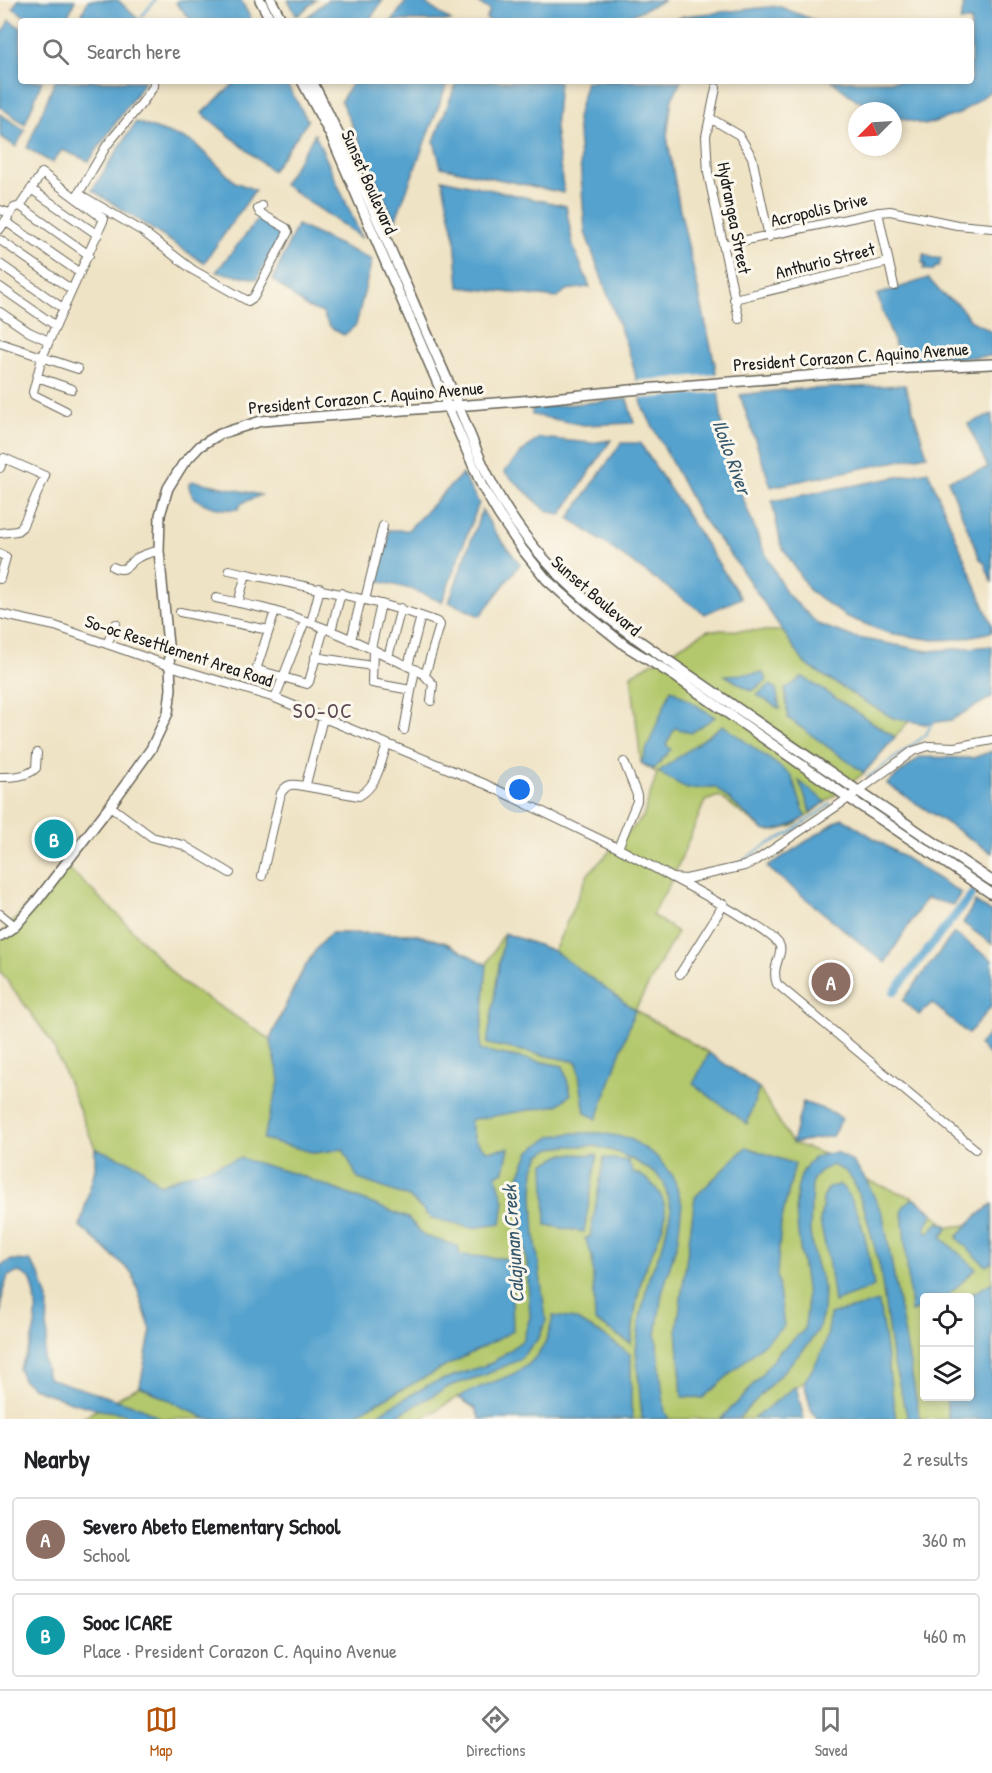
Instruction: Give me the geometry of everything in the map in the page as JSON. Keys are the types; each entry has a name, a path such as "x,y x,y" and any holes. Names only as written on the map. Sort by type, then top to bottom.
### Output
{"main road":[{"path":"260,0 269,18"},
{"path":"271,0 280,18"},
{"name":"Sunset Boulevard","path":"304,84 325,115"},
{"name":"Sunset Boulevard","path":"313,84 453,405 486,474 508,512 556,574 633,637 682,669 992,894"},
{"name":"President Corazon C. Aquino Avenue","path":"0,936 15,926 110,806 151,749 168,712 171,689 159,551 160,515 168,488 183,464 200,446 220,434 261,421 909,368 992,364"},
{"name":"Sunset Boulevard","path":"453,405 482,486 522,549 547,580 626,646 853,795 992,881"},
{"path":"626,646 633,637"}],"street":[{"path":"77,196 107,145 142,103 154,84"},
{"name":"Hydrangea Street","path":"716,88 706,136 708,173 739,319"},
{"path":"710,118 739,135 752,157 769,237"},
{"path":"5,221 14,208 20,206 42,173 77,196 142,231 193,270 248,301 254,297 288,232 287,229 260,213 258,209 262,206"},
{"path":"31,189 98,235"},
{"path":"66,411 34,395 33,392 49,341 104,221 77,196"},
{"path":"20,206 89,255"},
{"path":"0,210 5,221 80,273"},
{"name":"Acropolis Drive","path":"723,245 890,211 957,225 992,228"},
{"path":"878,212 894,286"},
{"path":"0,240 72,290"},
{"name":"Anthurio Street","path":"734,299 889,262"},
{"path":"0,264 64,309"},
{"path":"0,287 56,326"},
{"path":"0,312 29,332 49,341"},
{"path":"0,343 78,369"},
{"path":"37,377 72,389"},
{"path":"0,468 4,458 45,476 22,527 16,531 0,534"},
{"path":"351,640 383,526"},
{"path":"113,567 119,570 125,569 136,558 159,551"},
{"path":"0,554 6,557 0,579"},
{"path":"216,597 275,611 308,622 426,672 440,625 438,622 401,608 341,593 229,570"},
{"path":"238,603 246,574"},
{"path":"275,698 320,588"},
{"path":"275,611 257,669 307,684 315,657 328,630 341,593"},
{"path":"381,604 372,648 373,684 411,690"},
{"path":"388,657 401,608"},
{"path":"180,612 269,630"},
{"name":"So-oc Resettlement Area Road","path":"0,614 55,626 170,666 275,698 485,784 618,848 724,904 780,945 781,952 774,969 777,984 975,1149"},
{"path":"404,730 415,669 421,616"},
{"path":"107,644 116,624"},
{"path":"315,657 372,666"},
{"path":"415,669 433,684 431,701"},
{"path":"303,786 306,784 323,718"},
{"path":"674,879 686,879 744,866 777,848 913,751 929,746 955,747 992,740"},
{"path":"262,876 284,787 290,784 359,796 373,784 387,745"},
{"path":"0,777 31,773 36,768 37,753"},
{"path":"618,848 637,801 637,795 624,762"},
{"path":"110,806 152,837 183,845 230,873"},
{"path":"680,974 724,904"},
{"path":"0,914 15,926"}],"green space":[{"path":"708,630 785,631 805,664 893,718 909,721 864,773 794,826 765,831 719,796 705,801 673,878 652,915 677,932 635,1010 709,1053 759,1088 792,1143 836,1158 866,1180 914,1198 949,1227 967,1225 992,1204 992,1419 817,1419 811,1409 804,1382 753,1419 480,1419 475,1408 458,1397 422,1419 80,1419 140,1386 151,1330 132,1273 80,1226 95,1169 95,1148 51,1041 0,971 0,936 65,865 118,915 180,981 270,1039 305,966 323,941 332,933 414,934 446,943 486,965 504,933 554,951 588,874 643,817 657,773 641,763 631,675"}],"water":[{"path":"18,0 75,0 67,18 28,18 13,8"},
{"path":"88,0 118,0 137,18 80,18"},
{"path":"179,0 241,0 250,18 189,18 176,3"},
{"path":"288,0 316,0 297,16"},
{"path":"327,0 383,0 371,18 306,18"},
{"path":"407,0 420,0 447,18 394,18"},
{"path":"474,0 665,0 625,18 486,18 490,10"},
{"path":"959,0 992,0 992,90 959,114 925,125 902,119 902,102 862,102 836,84 974,84 974,18 961,18 964,6"},
{"path":"778,6 808,18 679,18"},
{"path":"9,20 18,26 18,84 41,84 25,124 0,107 0,39"},
{"path":"54,84 143,84 89,161 62,150 52,163 27,148"},
{"path":"234,84 287,84 308,121 272,171 202,113"},
{"path":"351,84 447,84 395,221 341,101"},
{"path":"456,84 559,84 555,129 564,193 441,167 434,141"},
{"path":"585,84 680,84 672,99 667,136 679,205 715,365 726,455 762,547 787,594 818,624 853,637 928,651 992,646 992,697 951,720 925,724 893,718 805,664 741,569 699,514 643,408 632,361 585,232 577,118"},
{"path":"0,114 25,130 16,147 0,136"},
{"path":"136,122 193,142 235,182 255,190 204,263 92,190"},
{"path":"315,134 362,238 283,184"},
{"path":"442,179 566,206 573,246 590,287 566,290 557,298 459,287 455,238"},
{"path":"259,218 283,232 257,279 216,272"},
{"path":"297,225 372,260 356,325 344,335 331,327 323,313 307,307 273,280"},
{"path":"924,254 933,258 941,258 939,266 936,266 933,271 923,269 926,264 922,263"},
{"path":"928,278 943,295 958,304 970,320 992,332 992,356 901,362 877,295"},
{"path":"905,385 927,455 771,487 740,395 783,390"},
{"path":"627,399 634,423 584,425 532,415 532,408"},
{"path":"992,414 992,583 948,480 988,468 968,424"},
{"path":"539,438 591,443 611,440 561,515 546,510 504,472 523,451"},
{"path":"621,443 640,443 741,598 705,614 569,518"},
{"path":"928,471 992,625 992,632 959,639 934,640 888,633 845,616 809,590 781,545 772,501"},
{"path":"462,474 479,503 442,602 411,589 378,581 389,530 408,530"},
{"path":"194,481 261,495 242,503 238,509 223,509 199,501 190,490 189,483"},
{"path":"482,510 495,532 520,564 480,616 449,602"},
{"path":"763,673 767,681 751,691 725,675"},
{"path":"803,677 895,737 864,773 788,718 785,689"},
{"path":"770,685 776,688 780,709 757,695"},
{"path":"671,689 715,717 691,733 675,728 666,745 671,749 654,769 641,763"},
{"path":"723,725 791,775 806,817 787,827 765,831 715,787 687,789 658,772"},
{"path":"992,751 992,853 887,784 920,757 973,758"},
{"path":"799,781 826,802 811,812"},
{"path":"842,818 961,893 953,905 926,898 885,963 767,867"},
{"path":"975,902 992,913 992,944 963,923"},
{"path":"332,933 414,934 446,943 487,965 480,1050 563,1066 571,1094 558,1105 470,1120 475,1140 487,1151 509,1148 504,1171 496,1175 504,1201 501,1224 472,1228 431,1218 409,1197 358,1179 343,1149 315,1153 263,1139 280,1079 270,1039 306,966 323,941"},
{"path":"504,933 554,951 635,1010 597,1119 585,1113 577,1062 487,1044"},
{"path":"954,933 992,960 992,1006 968,1034 932,1003 919,1015 903,1000"},
{"path":"992,1030 992,1058 979,1045"},
{"path":"709,1053 759,1088 747,1124 693,1084"},
{"path":"803,1102 834,1113 842,1119 832,1136 792,1143"},
{"path":"600,1133 629,1138 655,1155 673,1176 682,1204 678,1239 662,1294 656,1335 665,1412 669,1419 642,1419 636,1350 649,1277 663,1245 671,1209 664,1183 656,1174 616,1152 595,1146 569,1146 552,1148 540,1155 534,1169 535,1235 546,1321 539,1338 519,1360 485,1375 450,1386 391,1419 369,1419 430,1384 492,1363 523,1340 530,1317 527,1266 520,1212 519,1176 530,1151 552,1136"},
{"path":"746,1147 795,1164 781,1223 777,1275 784,1326 703,1398 682,1397 677,1328 695,1197"},
{"path":"95,1148 138,1165 160,1185 240,1158 299,1175 408,1218 424,1236 458,1246 460,1255 511,1259 513,1331 346,1419 207,1419 140,1386 151,1330 132,1273 80,1226 95,1169"},
{"path":"836,1152 853,1162 866,1180 883,1215 920,1419 908,1419 892,1357 880,1268 865,1211 853,1181 845,1171 832,1165 820,1171 812,1181 810,1232 814,1256 824,1289 823,1313 818,1330 807,1346 738,1419 720,1419 744,1396 779,1352 804,1330 807,1310 797,1229 798,1188 803,1171 814,1158"},
{"path":"564,1154 597,1155 584,1232 546,1225 544,1164"},
{"path":"604,1158 628,1161 633,1172 646,1179 657,1189 664,1203 665,1218 645,1268 631,1344 595,1321 592,1256 585,1238 590,1237"},
{"path":"840,1185 848,1193 864,1232 874,1287 834,1302 820,1222 823,1199 828,1187"},
{"path":"914,1198 933,1213 925,1229 928,1233 939,1222 949,1227 941,1237 976,1269 950,1293 920,1293 920,1309 911,1312 902,1210 905,1204"},
{"path":"992,1204 992,1262 986,1266 957,1238 967,1225"},
{"path":"12,1260 30,1261 40,1275 48,1299 47,1338 43,1359 48,1378 142,1408 161,1419 140,1419 71,1402 36,1389 23,1380 19,1369 33,1336 36,1301 30,1278 19,1272 8,1276 3,1291 0,1322 0,1266"},
{"path":"992,1282 992,1419 948,1419 946,1401 974,1401 974,1293"},
{"path":"879,1302 896,1419 817,1419 811,1409 804,1382 823,1350 830,1314"},
{"path":"553,1316 575,1319 631,1355 633,1419 480,1419 475,1408 458,1397 519,1371 530,1363 548,1336"},
{"path":"796,1386 804,1419 753,1419"}],"pier":[{"path":"719,374 721,392 638,399 633,381"}],"waterway":[{"path":"141,17 155,0"},
{"path":"867,778 926,735 933,720"},
{"path":"740,862 790,833 831,804"},
{"path":"894,992 972,894"}],"place":[{"name":"Sooc ICARE","path":"54,839"},
{"name":"Severo Abeto Elementary School","path":"831,982"}],"district":[{"name":"SO-OC","path":"323,711"}],"water label":[{"name":"Iloilo River","path":"732,457"},
{"name":"Calajunan Creek","path":"513,1244"}]}
